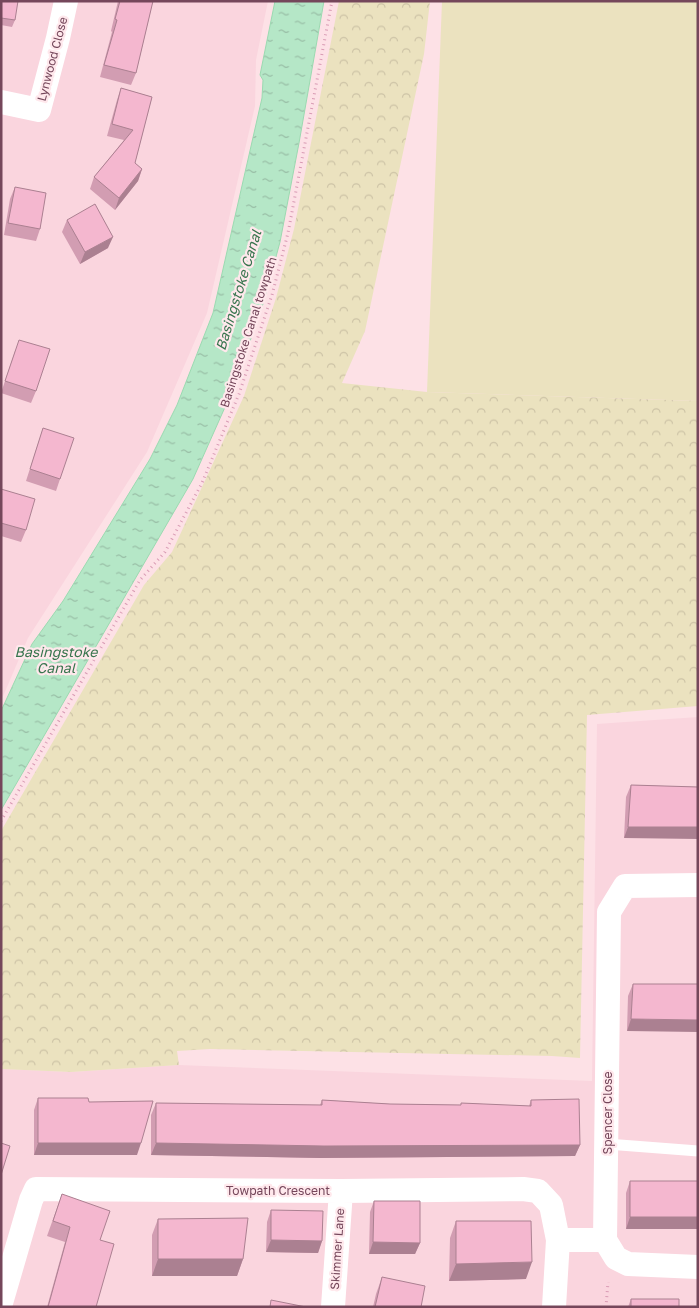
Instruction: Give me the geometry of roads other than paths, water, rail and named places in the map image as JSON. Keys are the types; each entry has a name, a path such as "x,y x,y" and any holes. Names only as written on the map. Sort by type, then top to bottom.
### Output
{"street":[{"name":"Lynwood Close","path":"1,102 38,110 66,1"},
{"name":"Spencer Close","path":"605,1240 609,912 625,886 698,885"},
{"name":"Towpath Crescent","path":"1,1303 31,1200 36,1189 341,1190 523,1188 538,1191 551,1205 558,1240 554,1307"},
{"name":"Skimmer Lane","path":"333,1307 341,1190"},
{"path":"558,1240 605,1240 616,1258 628,1264 698,1267"}],"lane":[{"path":"607,1144 698,1151"}],"water":[{"name":"Basingstoke Canal","path":"275,1 324,1 280,242 264,301 234,387 193,479 1,810 1,711 32,644 63,601 150,459 177,405 213,313 262,98 263,80 260,75"}]}
